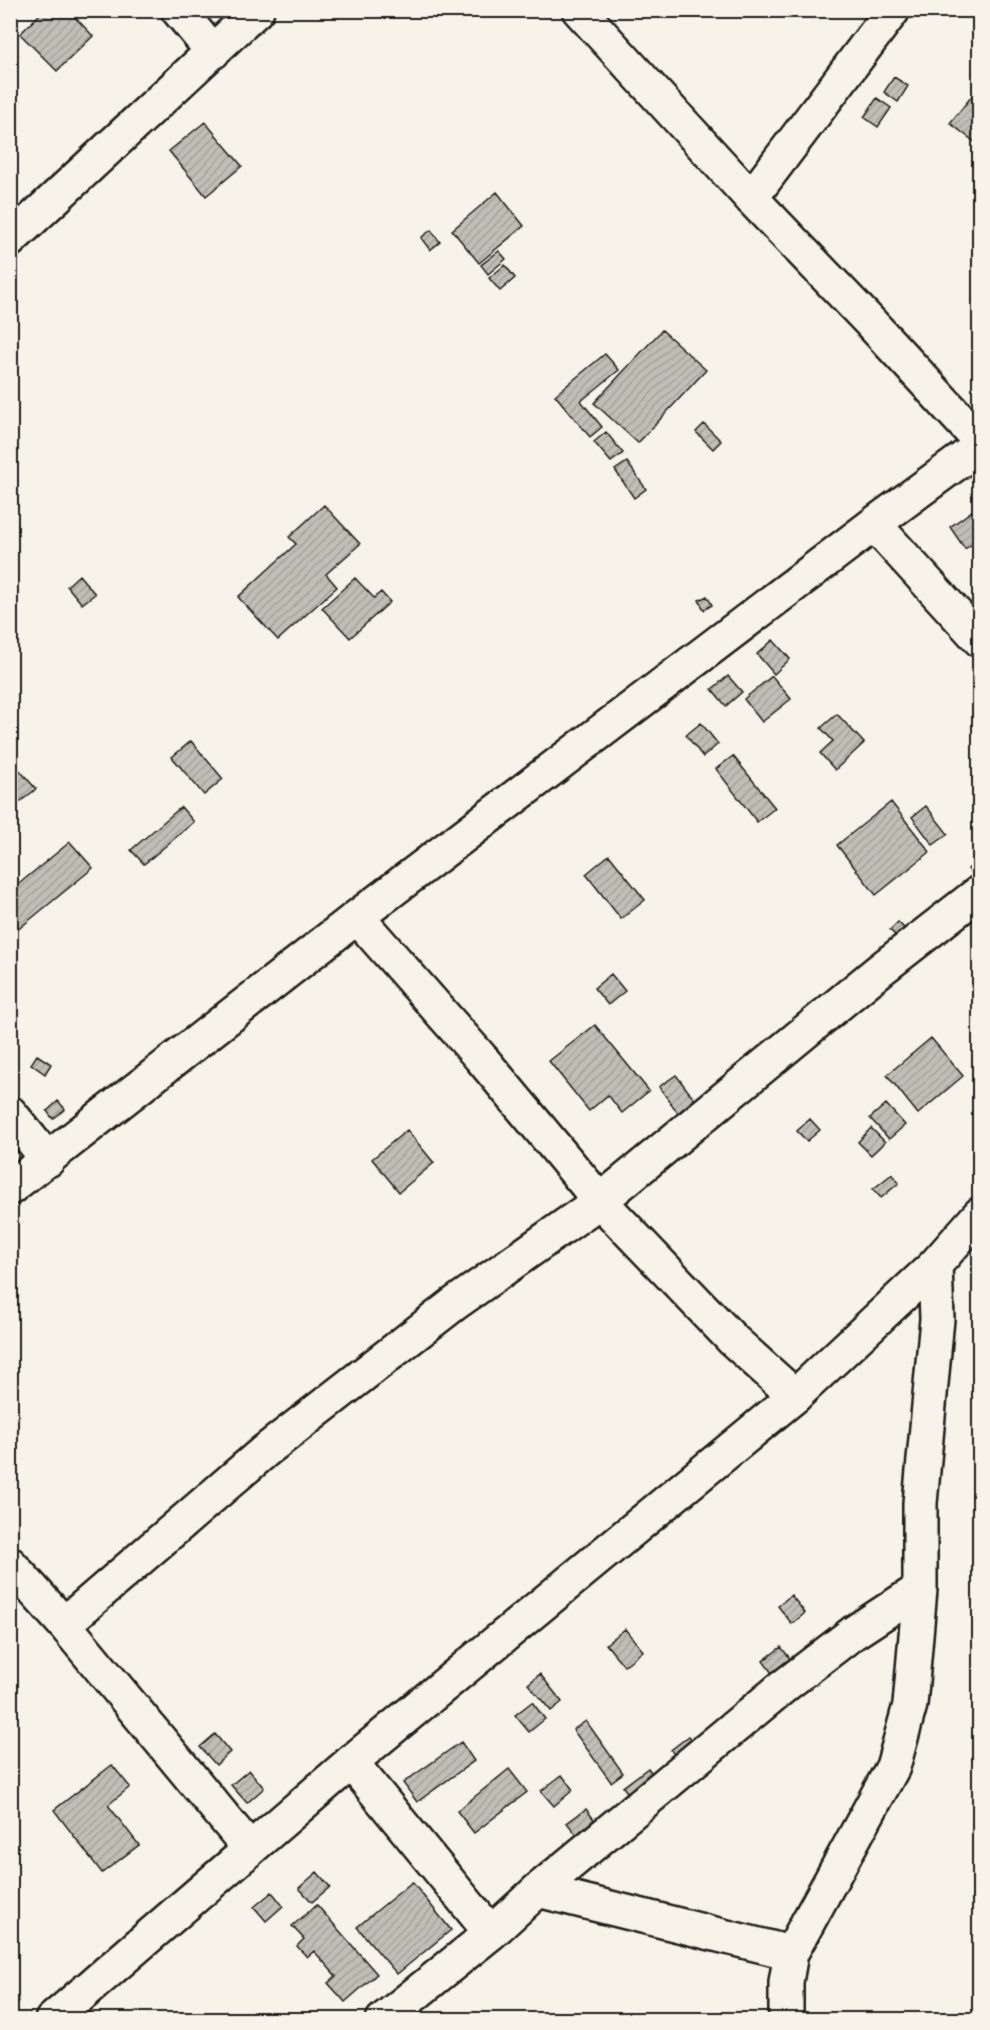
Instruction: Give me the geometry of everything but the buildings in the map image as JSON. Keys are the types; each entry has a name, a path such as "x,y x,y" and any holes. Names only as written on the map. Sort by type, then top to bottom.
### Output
{"street":[{"path":"178,10 213,52"},
{"path":"10,240 257,10"},
{"path":"579,10 751,198 980,441"},
{"path":"751,198 893,10"},
{"path":"10,1188 357,917 980,446"},
{"path":"874,524 980,640"},
{"path":"64,1624 265,1451 454,1305 600,1201 880,970 980,892"},
{"path":"357,917 481,1058 600,1201 733,1340 795,1396"},
{"path":"10,1113 48,1160"},
{"path":"52,2019 351,1762 795,1396 936,1265 980,1214"},
{"path":"786,2019 786,1982 791,1953 893,1767 910,1705 920,1589 920,1503 937,1319 936,1265"},
{"path":"10,1564 64,1624 250,1849"},
{"path":"383,2019 491,1933 538,1890 793,1679 853,1632 920,1589"},
{"path":"351,1762 491,1933"},
{"path":"538,1890 791,1953"}]}
